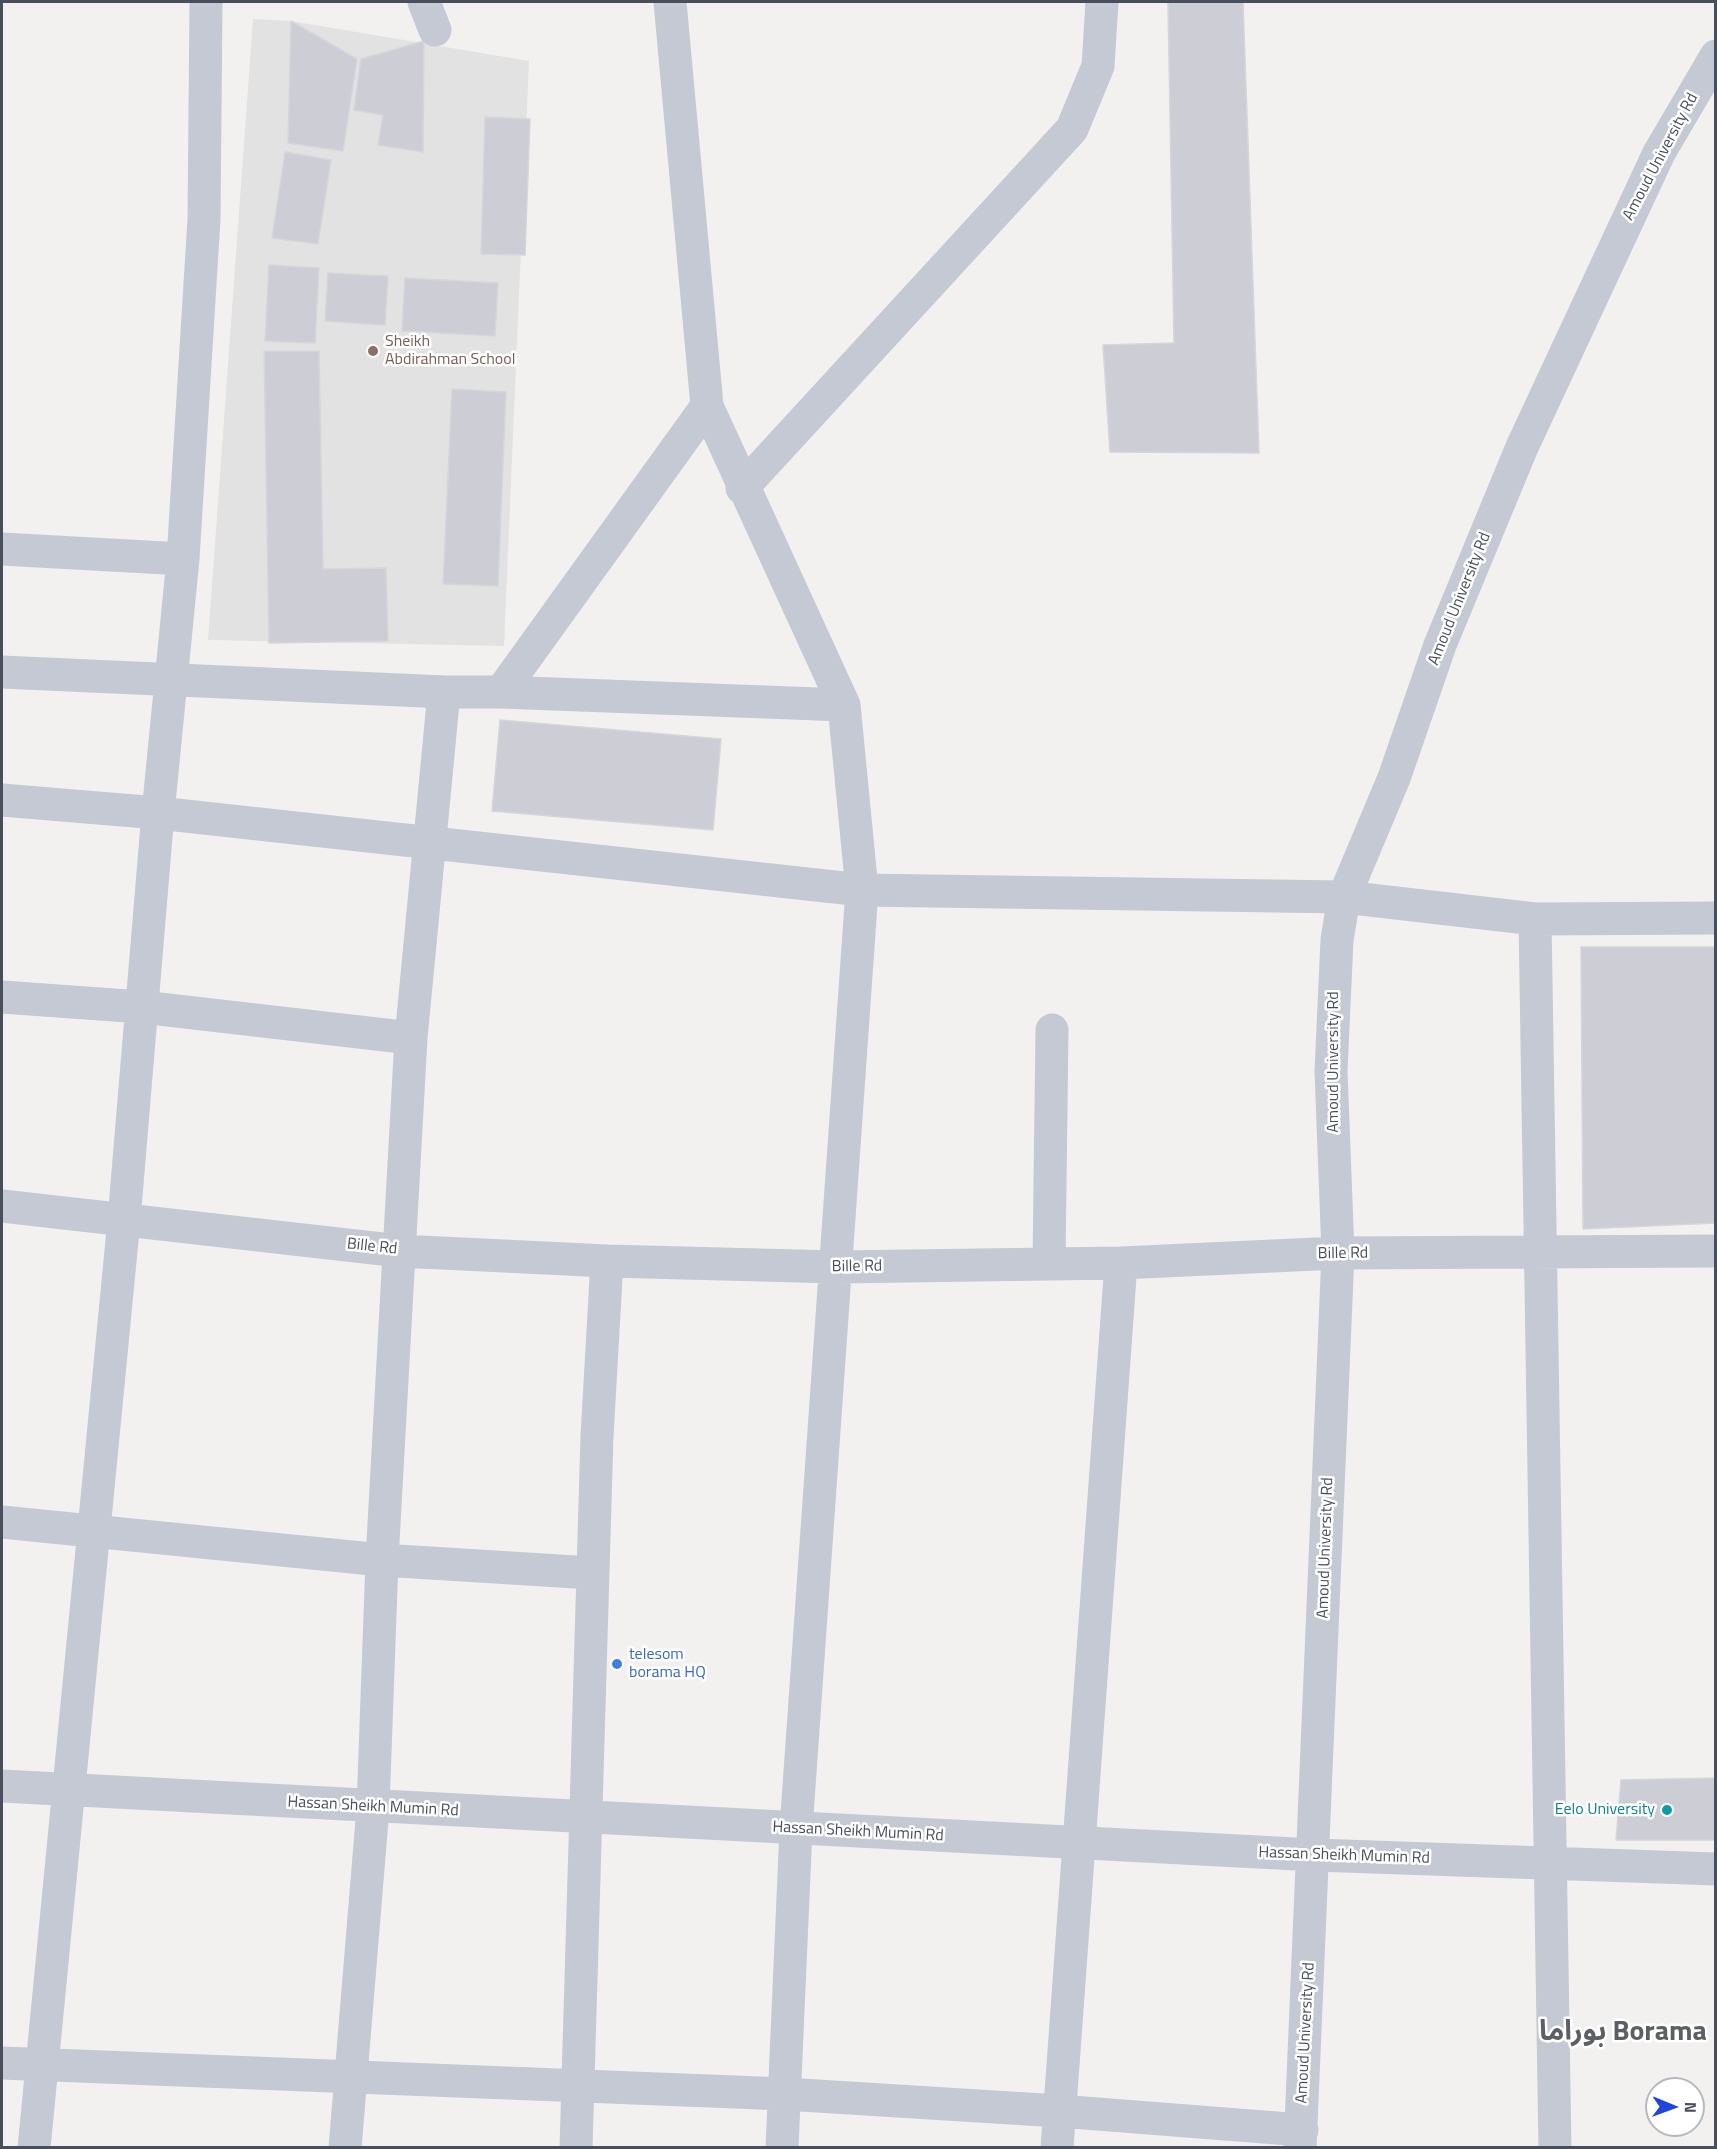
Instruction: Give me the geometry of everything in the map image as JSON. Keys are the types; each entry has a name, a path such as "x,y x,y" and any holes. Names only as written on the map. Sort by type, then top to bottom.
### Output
{"street":[{"path":"34,2148 124,1220 158,813 183,559 204,219 206,2"},
{"path":"670,2 707,406 742,488 844,705 862,890 796,1829 782,2148"},
{"path":"742,488 1072,129 1098,66 1102,2"},
{"name":"Amoud University Rd","path":"1301,2139 1315,1855 1338,1253 1331,1071 1336,940 1344,897 1394,778 1440,645 1522,447 1659,153 1716,56"},
{"path":"501,692 707,406"},
{"path":"2,549 183,559"},
{"path":"2,672 444,692 501,692 844,705"},
{"path":"345,2148 373,1808 382,1560 411,1038 444,692"},
{"path":"2,800 158,813 862,890 1344,897 1535,920 1716,918"},
{"path":"1535,920 1555,2148"},
{"path":"2,997 142,1007 411,1038"},
{"path":"1049,1263 1052,1030"},
{"name":"Bille Rd","path":"2,1206 399,1251 607,1261 837,1268 1121,1263 1338,1253 1716,1251"},
{"path":"576,2148 592,1573 607,1261"},
{"path":"1057,2148 1121,1263"},
{"path":"2,1522 382,1560 592,1573"},
{"name":"Hassan Sheikh Mumin Rd","path":"2,1786 373,1808 1315,1855 1716,1869"},
{"path":"2,2063 351,2075 785,2094 1059,2111 1301,2139"}],"shaded area":[{"name":"Sheikh Abdirahman School","path":"253,19 291,21 529,61 504,646 208,640"}],"building":[{"path":"1168,2 1243,2 1259,453 1110,452 1103,345 1174,343"},
{"path":"291,21 357,59 343,151 288,143"},
{"path":"424,41 423,152 378,145 383,115 354,110 361,59"},
{"path":"485,117 530,119 525,255 481,254"},
{"path":"285,152 331,160 318,244 272,238"},
{"path":"269,265 319,268 315,343 265,341"},
{"path":"328,273 388,276 385,325 325,321"},
{"path":"405,278 498,283 495,336 402,331"},
{"path":"264,351 319,351 323,569 386,568 388,641 269,643"},
{"path":"452,389 506,392 498,586 443,584"},
{"path":"500,720 721,739 713,830 492,811"},
{"path":"1581,947 1716,947 1716,1223 1583,1229"},
{"name":"Eelo University","path":"1716,1778 1716,1840 1616,1840 1621,1780"}],"place":[{"name":"Sheikh Abdirahman School","path":"373,351"},
{"name":"telesom borama HQ","path":"617,1664"},
{"name":"Eelo University","path":"1667,1810"}],"district":[{"name":"بوراما Borama","path":"1623,2033"}]}
